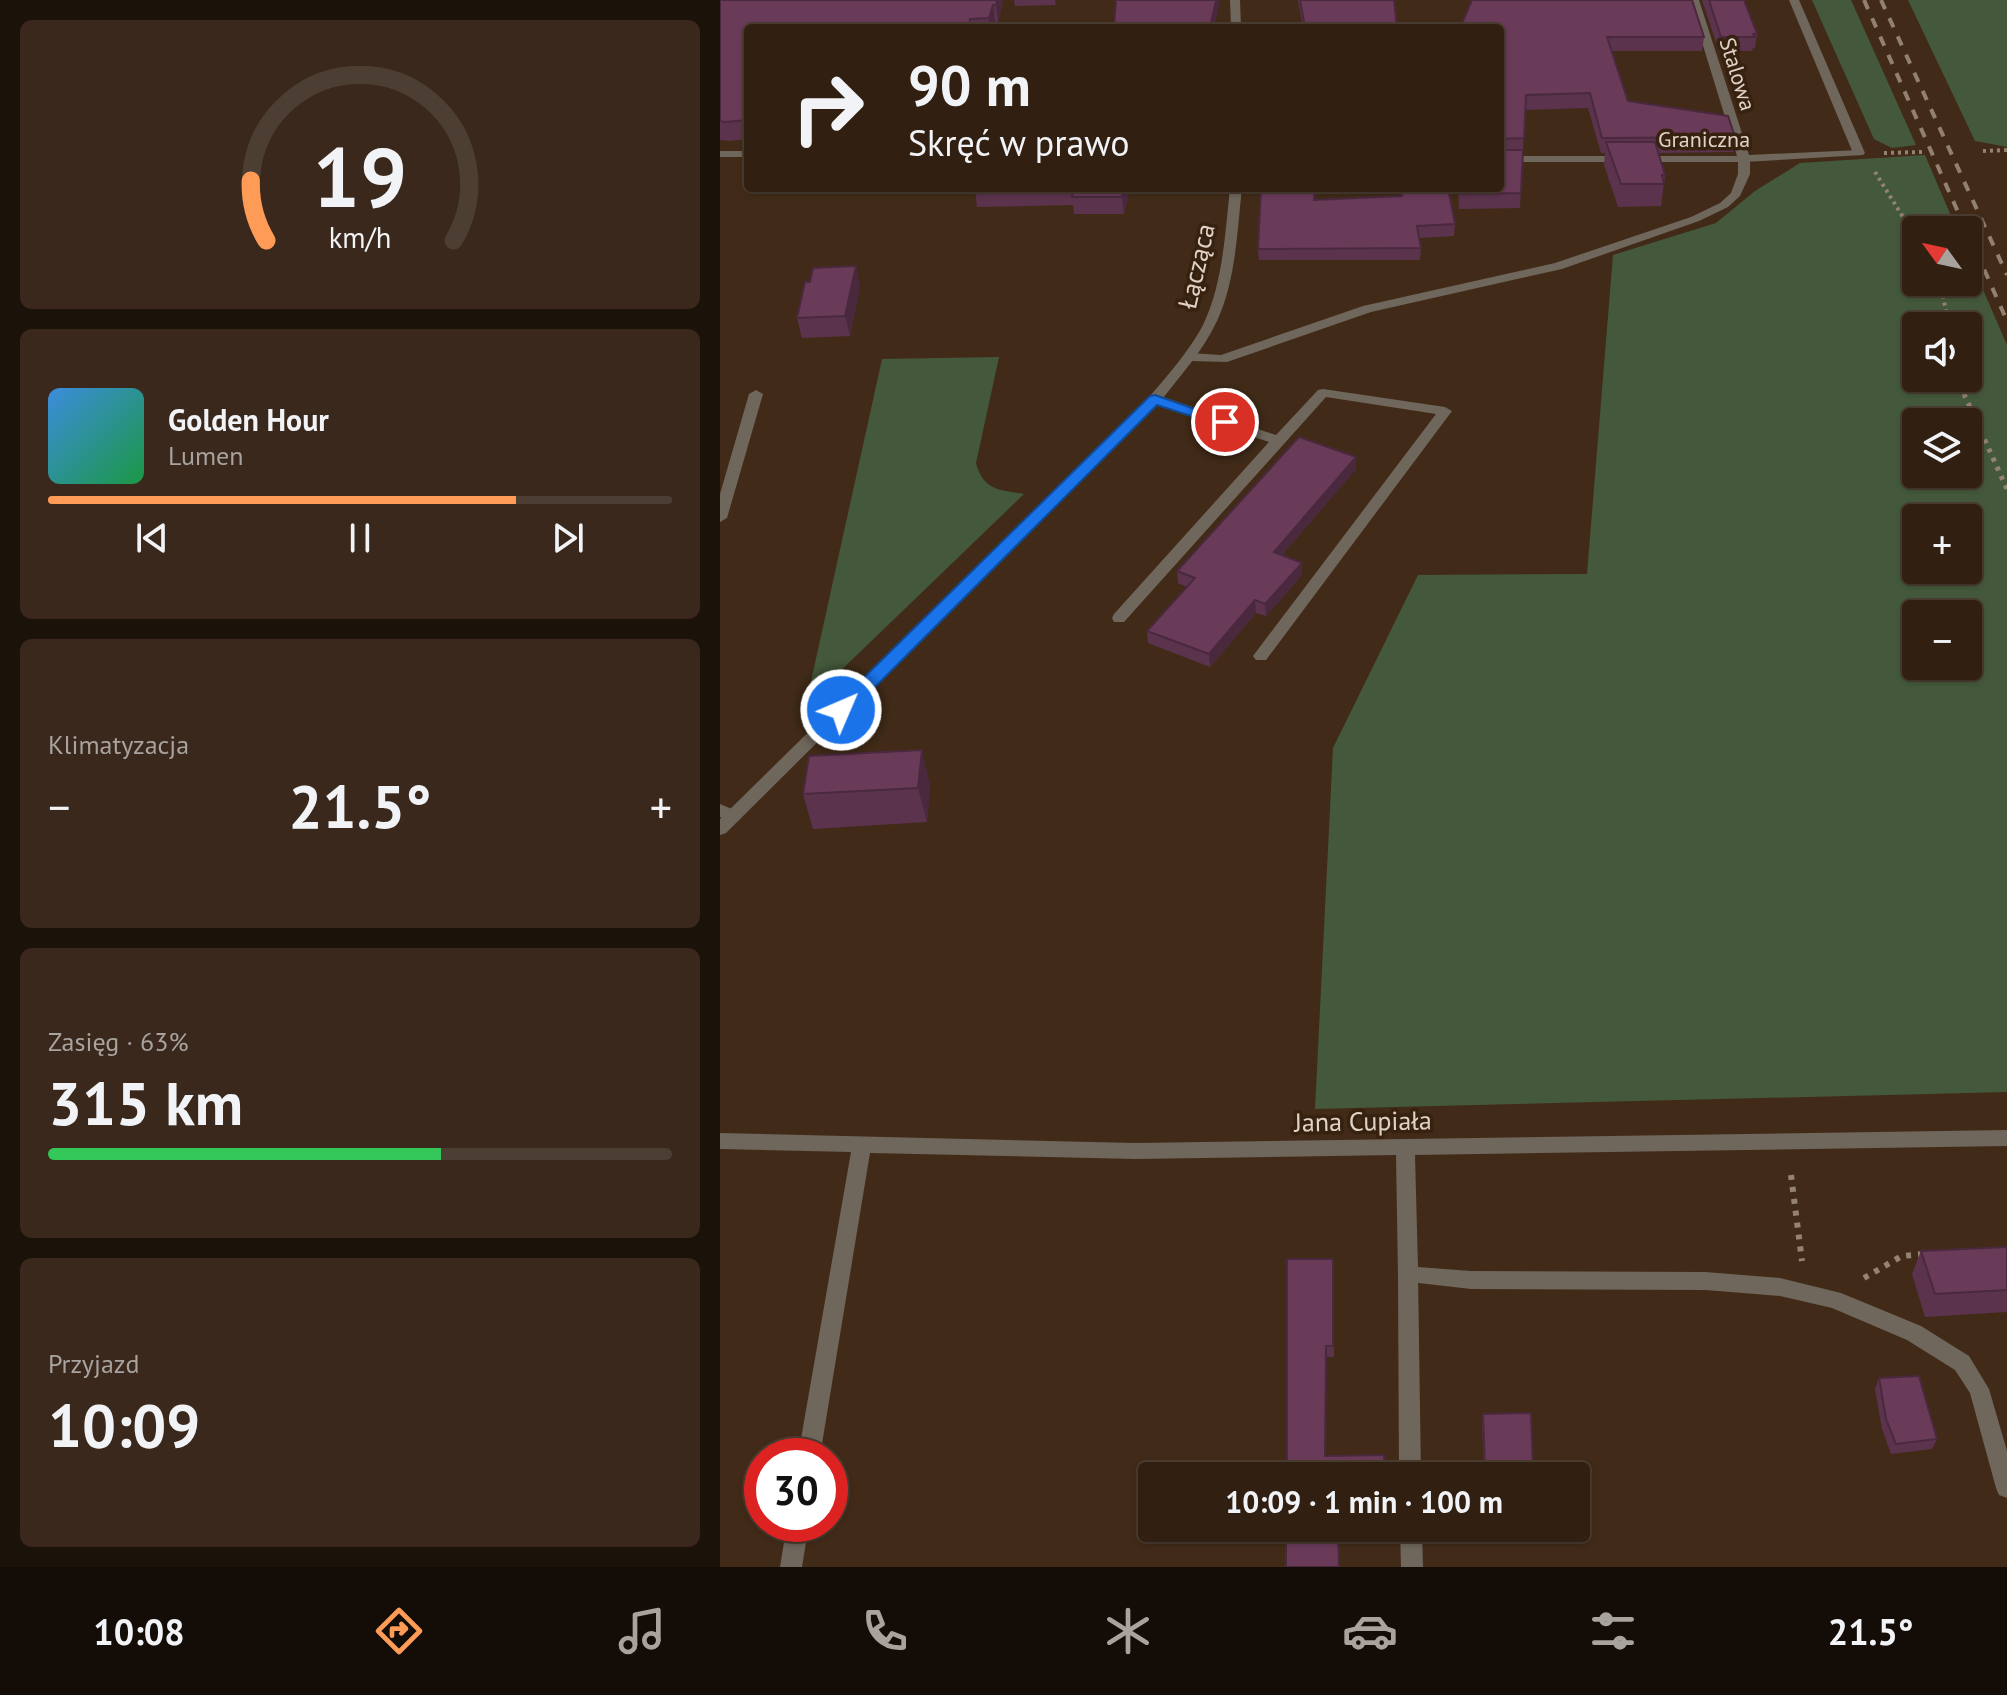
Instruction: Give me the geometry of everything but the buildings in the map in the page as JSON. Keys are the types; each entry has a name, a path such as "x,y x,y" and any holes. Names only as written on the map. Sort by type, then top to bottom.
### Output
{"street":[{"path":"1235,0 1236,24"},
{"name":"Stalowa","path":"1694,0 1744,159"},
{"path":"1794,0 1859,153"},
{"name":"Graniczna","path":"1504,159 1744,159 1859,153"},
{"path":"720,154 744,154"},
{"path":"1190,357 1222,359 1367,309 1558,266 1695,219 1724,205 1736,194 1744,174 1744,159"},
{"name":"Łącząca","path":"720,829 727,813 1155,399 1190,357 1218,300 1235,192"},
{"path":"1119,618 1323,393 1445,411 1261,656"},
{"path":"720,518 756,394"},
{"path":"1155,399 1278,440"},
{"name":"Jana Cupiała","path":"720,1141 1135,1151 2007,1138"},
{"path":"812,1438 862,1145"},
{"path":"1405,1147 1410,1462"},
{"path":"1408,1275 1471,1280 1705,1281 1780,1287 1834,1299 1914,1333 1962,1363 1979,1389 2007,1488"},
{"path":"791,1567 795,1542"},
{"path":"1411,1542 1412,1567"}],"path":[{"path":"1983,151 2007,150"},
{"path":"1859,153 1883,182 1903,216"},
{"path":"1963,392 2007,489"},
{"path":"1791,1175 1800,1242"},
{"path":"1834,1299 1902,1256 1933,1253"}],"green space":[{"path":"1812,0 1851,0 1916,145 1892,148 1874,139"},
{"path":"1908,0 2007,0 2007,147 1975,141"},
{"path":"1925,155 1951,216 1902,216 1902,296 1982,296 1982,287 2007,345 2007,1092 1315,1109 1333,748 1418,575 1587,574 1613,255 1716,223 1755,191 1800,163"},
{"path":"999,357 976,463 988,484 1000,490 1024,494 806,704 882,359"}],"railway":[{"path":"1864,0 1960,216"},
{"path":"1881,0 2007,275"},
{"path":"1982,265 2007,321"}],"route":[{"path":"841,710 1155,399 1225,422"}]}
